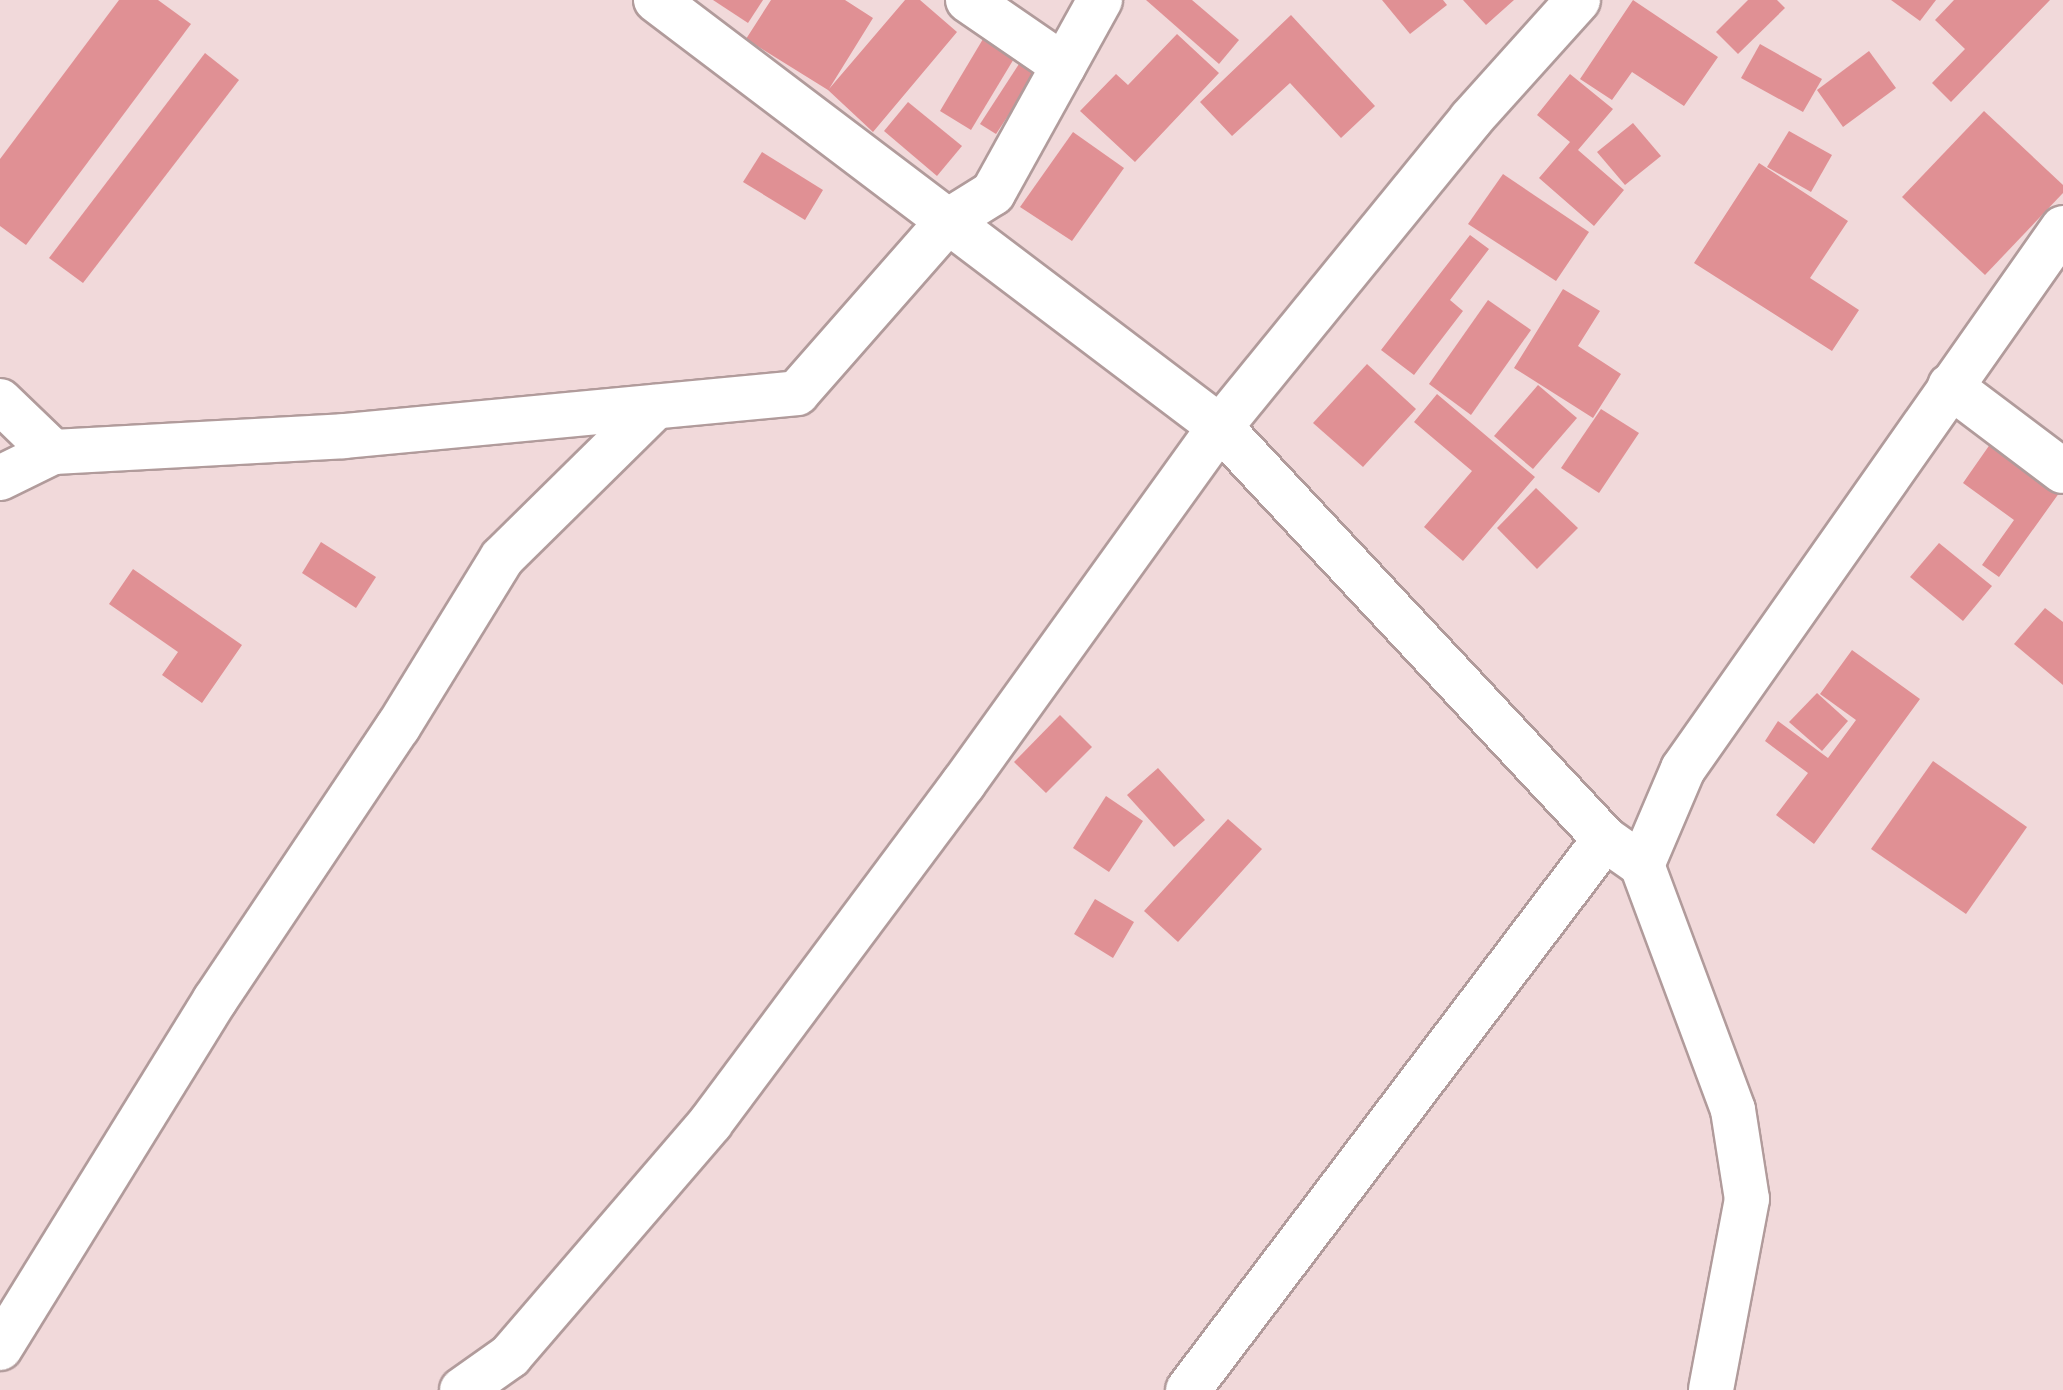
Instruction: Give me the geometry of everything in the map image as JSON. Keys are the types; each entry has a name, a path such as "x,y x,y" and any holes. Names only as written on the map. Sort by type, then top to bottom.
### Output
{"street":[{"path":"656,0 1220,427 1605,839 1642,865 1733,1110 1747,1199 1711,1390"},
{"path":"968,0 1064,66"},
{"path":"0,478 53,452 344,436 797,393 948,221 993,193 1100,0"},
{"path":"462,1390 510,1356 711,1122 963,784 1220,427 1471,119 1578,0"},
{"path":"1642,865 1683,769 2063,228"},
{"path":"1950,386 2063,471"},
{"path":"0,401 53,452"},
{"path":"0,1348 215,1000 398,727 502,558 655,407"},
{"path":"1188,1390 1605,839"}],"building":[{"path":"119,0 158,0 191,24 26,245 0,226 0,159"},
{"path":"713,0 763,0 748,23"},
{"path":"771,0 845,0 873,18 829,89 905,0 920,0 957,32 873,132 828,90 746,39"},
{"path":"1146,0 1192,0 1239,40 1219,64"},
{"path":"1382,0 1443,0 1447,5 1410,34"},
{"path":"1463,0 1514,0 1486,25"},
{"path":"1633,0 1718,57 1684,106 1632,72 1612,100 1580,79"},
{"path":"1748,0 1777,0 1785,8 1738,54 1716,32"},
{"path":"1891,0 1936,0 1920,21"},
{"path":"1954,0 2050,0 1951,102 1932,83 1965,49 1935,20"},
{"path":"1291,15 1375,106 1341,138 1290,83 1232,136 1200,102"},
{"path":"1177,34 1219,73 1135,162 1080,111 1116,74 1128,85"},
{"path":"983,39 1015,57 971,130 940,111"},
{"path":"1760,44 1822,79 1803,112 1741,78"},
{"path":"1869,51 1896,88 1843,127 1817,90"},
{"path":"205,53 239,80 83,283 49,258"},
{"path":"1019,64 1035,75 996,134 980,124"},
{"path":"1570,74 1613,109 1578,150 1624,190 1594,226 1539,178 1570,142 1537,115"},
{"path":"908,102 962,146 937,176 884,131"},
{"path":"1984,111 2063,185 2063,193 1985,275 1902,197"},
{"path":"1633,123 1661,156 1625,185 1597,152"},
{"path":"1789,131 1832,155 1811,192 1767,167"},
{"path":"1073,132 1124,168 1072,241 1020,207"},
{"path":"762,152 823,190 805,220 743,182"},
{"path":"1759,163 1848,221 1810,278 1859,310 1832,351 1694,263"},
{"path":"1503,174 1589,232 1556,281 1468,224"},
{"path":"1470,235 1489,249 1450,300 1463,311 1414,375 1381,350"},
{"path":"1563,289 1600,311 1578,346 1621,374 1593,418 1514,368"},
{"path":"1488,300 1531,330 1471,415 1429,384"},
{"path":"1367,364 1416,409 1363,467 1313,423"},
{"path":"1538,385 1577,418 1533,469 1494,436"},
{"path":"1437,394 1535,477 1463,561 1424,527 1472,471 1414,422"},
{"path":"1601,409 1639,433 1599,493 1561,468"},
{"path":"1993,440 2062,489 1999,577 1982,565 2014,520 1963,483"},
{"path":"1536,488 1578,528 1537,569 1497,528"},
{"path":"321,542 376,577 356,608 302,573"},
{"path":"1939,543 1992,586 1963,621 1910,577"},
{"path":"133,569 242,645 202,703 162,675 178,652 109,604"},
{"path":"2045,608 2063,622 2063,685 2014,644"},
{"path":"1852,650 1920,699 1814,844 1776,815 1808,773 1765,741 1778,721 1828,758 1856,720 1820,694"},
{"path":"1817,693 1848,721 1822,751 1789,722"},
{"path":"1060,715 1092,747 1046,793 1014,762"},
{"path":"1933,761 2027,827 1966,914 1871,849"},
{"path":"1158,768 1205,820 1174,847 1127,795"},
{"path":"1106,796 1143,821 1109,872 1073,848"},
{"path":"1228,819 1262,849 1178,942 1144,911"},
{"path":"1095,899 1134,922 1113,958 1074,934"}]}
